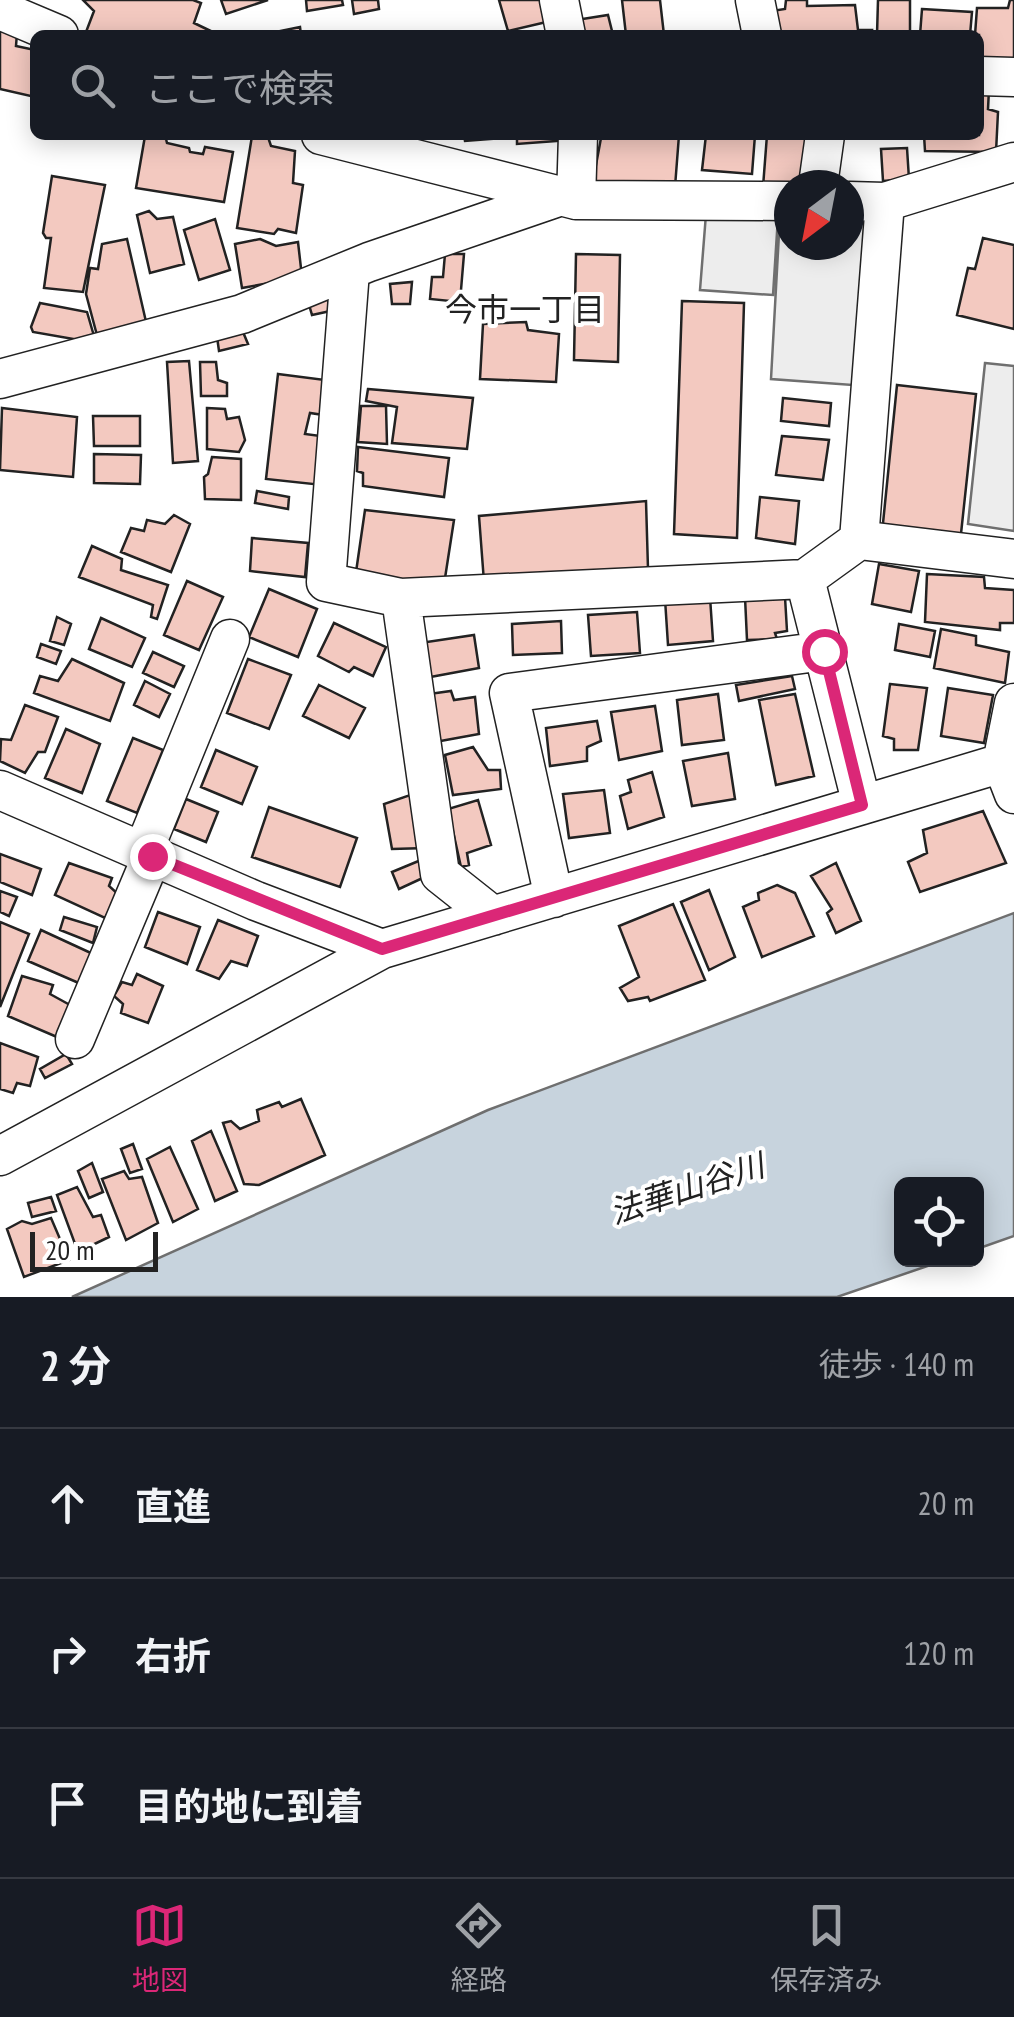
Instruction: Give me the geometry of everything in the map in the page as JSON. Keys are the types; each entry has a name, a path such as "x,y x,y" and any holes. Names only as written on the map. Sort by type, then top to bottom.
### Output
{"street":[{"path":"559,0 565,30"},
{"path":"755,0 761,30"},
{"path":"0,10 51,20"},
{"path":"984,76 1014,78"},
{"path":"341,140 568,198 774,201"},
{"path":"568,198 577,140"},
{"path":"820,170 824,140"},
{"path":"859,540 867,202 1014,162"},
{"path":"0,379 242,314 350,270 568,198"},
{"path":"350,270 326,582 402,598 805,579 859,540 1014,558"},
{"path":"805,579 862,805"},
{"path":"402,598 440,874 494,916"},
{"path":"76,1039 230,639"},
{"path":"554,898 509,693 824,651"},
{"path":"0,1156 382,949 862,805 1010,771 1014,703"},
{"path":"0,790 382,949"}],"shaded area":[{"path":"706,214 774,217 773,295 700,290"},
{"path":"864,218 878,218 866,386 771,379 778,260 864,260"},
{"path":"985,363 1014,366 1014,531 968,524"}],"water":[{"name":"法華山谷川","path":"1014,913 1014,1236 984,1247 984,1177 894,1177 894,1267 925,1267 837,1297 72,1297 488,1110"}],"building":[{"path":"83,0 193,0 201,3 194,23 209,30 87,30 94,11"},
{"path":"221,0 268,0 226,14"},
{"path":"306,0 342,0 343,5 307,11"},
{"path":"352,0 378,0 379,9 354,14"},
{"path":"499,0 550,0 555,20 508,30"},
{"path":"622,0 660,0 663,30 625,30"},
{"path":"786,0 807,0 807,6 855,5 858,30 775,30 772,11 785,9"},
{"path":"878,0 910,0 910,30 877,30"},
{"path":"1010,0 1014,0 1014,68 984,67 984,30 975,30 977,8 1008,8"},
{"path":"922,9 972,12 970,30 920,30"},
{"path":"608,15 612,30 578,30 576,20"},
{"path":"0,31 17,33 16,46 30,49 30,96 0,89"},
{"path":"984,88 989,89 988,109 998,112 996,152 925,151 924,140 984,140"},
{"path":"144,140 166,140 203,154 205,147 233,152 224,202 136,188"},
{"path":"251,140 269,140 271,146 295,151 293,183 303,185 296,233 237,228"},
{"path":"517,140 569,140 517,144"},
{"path":"601,140 679,140 675,187 593,181"},
{"path":"705,140 755,140 752,174 702,170"},
{"path":"767,140 816,140 814,170 774,170 774,187 763,187"},
{"path":"907,148 909,179 883,181 881,149"},
{"path":"52,176 105,185 83,292 44,288 51,238 43,233"},
{"path":"149,211 157,219 173,217 184,264 150,273 137,215"},
{"path":"215,219 230,270 199,280 184,230"},
{"path":"983,238 1014,245 1014,329 957,315 968,268 975,269"},
{"path":"127,239 147,326 98,339 86,294 90,268 98,269 102,244"},
{"path":"260,239 276,246 298,242 302,277 242,288 235,244"},
{"path":"445,254 464,254 460,302 430,299 432,277 443,277"},
{"path":"576,254 620,255 618,362 574,360"},
{"path":"412,282 410,304 392,304 390,284"},
{"path":"331,294 335,310 312,315 308,301"},
{"path":"682,301 744,303 737,538 674,534"},
{"path":"40,303 87,312 94,336 79,340 33,332 31,327"},
{"path":"526,322 528,330 559,334 556,382 480,379 483,324"},
{"path":"243,332 248,344 219,351 217,337"},
{"path":"189,361 198,461 173,463 167,362"},
{"path":"200,362 216,362 218,380 227,383 227,396 201,396"},
{"path":"278,374 333,381 330,416 310,413 305,434 328,437 322,485 266,479"},
{"path":"897,385 976,394 960,543 882,533"},
{"path":"368,389 473,398 467,449 392,443 397,407 366,401"},
{"path":"783,398 831,403 829,426 781,421"},
{"path":"361,406 386,406 387,444 358,442"},
{"path":"2,408 77,417 73,477 0,470"},
{"path":"207,408 225,409 227,419 239,417 245,440 239,452 207,449"},
{"path":"93,416 140,416 140,446 94,446"},
{"path":"782,436 829,440 823,480 776,475"},
{"path":"358,447 449,458 444,497 363,486 363,473 357,471"},
{"path":"94,454 141,455 140,484 94,483"},
{"path":"212,457 241,459 241,500 205,499 204,477"},
{"path":"257,491 289,497 288,509 255,503"},
{"path":"760,497 799,501 795,544 756,538"},
{"path":"646,501 648,569 484,582 479,516"},
{"path":"365,510 454,520 443,591 355,579"},
{"path":"174,515 190,524 171,572 121,552 131,528 144,531 147,520 165,524"},
{"path":"252,538 308,543 305,577 250,571"},
{"path":"92,546 122,559 121,570 168,585 157,619 151,617 153,605 79,577"},
{"path":"879,564 919,571 911,612 872,604"},
{"path":"927,574 984,577 985,588 1014,590 1014,623 1000,623 1000,630 925,622"},
{"path":"187,581 223,597 199,650 164,635"},
{"path":"269,589 317,609 298,657 249,637"},
{"path":"710,597 713,641 668,645 665,599"},
{"path":"745,597 785,597 787,631 775,633 777,639 747,640"},
{"path":"637,612 640,653 591,656 588,615"},
{"path":"57,617 71,624 64,645 50,641"},
{"path":"101,618 145,638 132,667 89,649"},
{"path":"561,621 562,653 513,655 512,624"},
{"path":"334,623 386,647 373,676 354,667 349,672 318,656"},
{"path":"899,624 935,631 930,657 895,650"},
{"path":"941,629 976,636 976,645 1009,652 1005,683 934,668"},
{"path":"474,635 479,668 425,678 420,643"},
{"path":"41,644 61,651 56,664 37,657"},
{"path":"153,652 184,666 174,687 143,673"},
{"path":"72,659 124,683 110,721 34,693 40,676 58,681"},
{"path":"248,659 291,675 269,729 227,713"},
{"path":"792,676 795,689 739,701 736,685"},
{"path":"145,681 170,694 159,717 134,705"},
{"path":"890,684 927,688 918,750 894,750 894,739 883,736"},
{"path":"319,685 365,708 349,738 303,716"},
{"path":"948,688 993,695 984,743 941,736"},
{"path":"451,691 454,700 475,697 479,734 435,742 429,694"},
{"path":"718,694 724,740 682,745 677,700"},
{"path":"795,694 814,776 776,785 759,700"},
{"path":"25,705 58,717 45,752 38,752 25,773 0,761 1,739 11,740"},
{"path":"655,706 662,751 619,760 611,712"},
{"path":"597,721 601,741 587,747 587,761 550,766 546,728"},
{"path":"66,729 100,744 82,793 45,778"},
{"path":"133,738 163,750 137,813 107,801"},
{"path":"473,747 488,770 500,770 501,789 453,795 445,755"},
{"path":"216,750 257,767 242,804 201,787"},
{"path":"728,753 735,799 692,806 683,761"},
{"path":"652,772 664,817 628,829 620,796 631,792 628,780"},
{"path":"604,790 610,833 569,838 563,794"},
{"path":"413,794 427,848 392,849 384,804"},
{"path":"186,799 218,812 206,842 174,829"},
{"path":"478,800 491,845 467,853 469,865 461,867 448,809"},
{"path":"269,807 357,838 340,887 252,857"},
{"path":"983,811 1006,863 920,892 908,862 927,853 923,830"},
{"path":"0,854 41,869 32,895 0,882"},
{"path":"421,860 427,876 399,889 392,872"},
{"path":"69,863 112,878 109,886 119,895 105,918 55,895"},
{"path":"836,863 861,921 836,933 827,913 832,909 811,876"},
{"path":"777,885 795,893 814,936 762,957 743,907 759,900 758,893"},
{"path":"709,890 735,957 709,970 681,902"},
{"path":"0,891 17,897 9,916 0,912"},
{"path":"673,904 705,980 650,1001 648,997 628,1001 620,988 639,977 619,926"},
{"path":"158,912 200,927 187,964 145,947"},
{"path":"64,917 97,927 93,943 60,930"},
{"path":"218,920 258,936 247,966 231,961 219,979 197,970"},
{"path":"0,922 29,934 0,1007"},
{"path":"41,930 93,954 81,984 28,961"},
{"path":"137,974 163,986 148,1023 121,1013 123,1004 114,996 122,982 132,985"},
{"path":"22,976 53,985 50,994 70,1005 57,1037 8,1016"},
{"path":"0,1043 38,1057 30,1086 17,1083 13,1093 0,1089"},
{"path":"66,1054 72,1064 45,1078 40,1069"},
{"path":"301,1099 325,1155 259,1185 244,1184 223,1123 231,1121 240,1129 259,1121 257,1110 279,1102 282,1107"},
{"path":"211,1131 237,1191 215,1201 192,1141"},
{"path":"133,1144 142,1169 130,1173 121,1149"},
{"path":"170,1147 198,1209 173,1222 147,1159"},
{"path":"92,1163 103,1192 89,1198 78,1171"},
{"path":"124,1171 129,1179 142,1177 158,1223 126,1240 102,1179"},
{"path":"77,1187 93,1217 101,1215 109,1237 78,1252 57,1195"},
{"path":"51,1197 56,1211 32,1217 28,1203"},
{"path":"51,1218 69,1260 24,1277 7,1229 22,1221 32,1224"}],"district":[{"name":"今市一丁目","path":"525,310"}],"route":[{"path":"152,856 382,949 862,805 824,651"}]}
